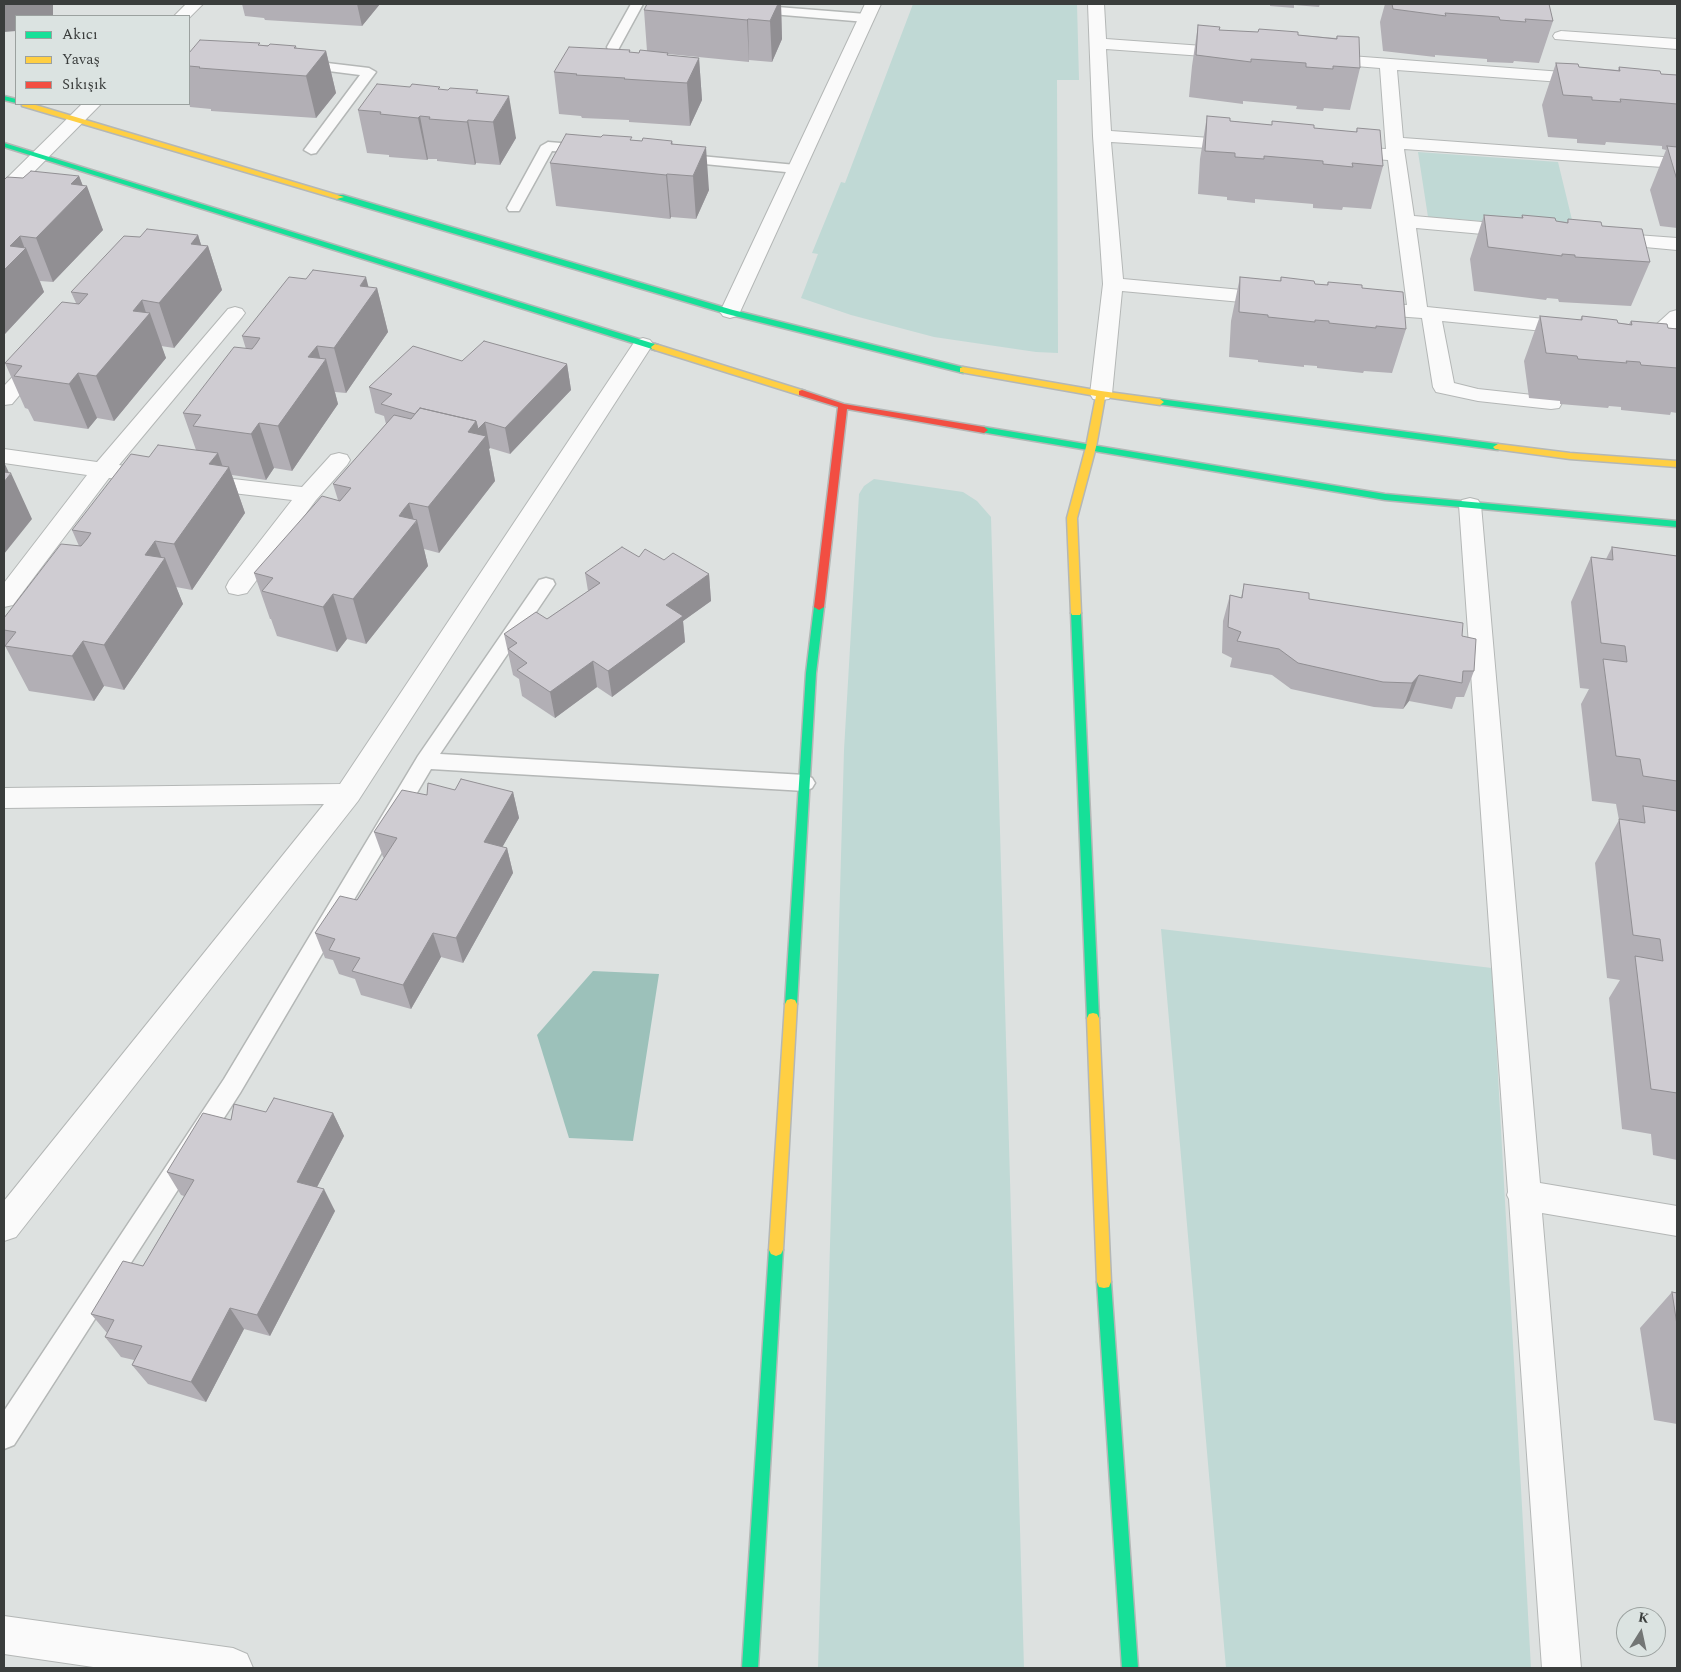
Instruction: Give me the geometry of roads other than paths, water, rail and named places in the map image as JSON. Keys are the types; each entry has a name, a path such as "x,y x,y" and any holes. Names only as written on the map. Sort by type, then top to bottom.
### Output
{"street":[{"path":"183,15 195,4"},
{"path":"1096,4 1102,136 1113,284 1102,394 1091,447 1072,518 1104,1273 1130,1668"},
{"path":"730,312 869,11"},
{"path":"1561,36 1677,44"},
{"path":"1098,43 1243,54"},
{"path":"1311,58 1609,80"},
{"path":"1388,64 1396,149 1406,221 1425,313 1444,387 1478,395 1551,403"},
{"path":"29,105 730,312 960,369 1102,394 1570,456 1677,464"},
{"path":"4,191 91,105"},
{"path":"1102,136 1259,146"},
{"path":"4,145 843,406 1385,497 1677,524"},
{"path":"1328,150 1396,149 1677,163"},
{"path":"1406,221 1532,232"},
{"path":"1590,237 1677,244"},
{"path":"1113,284 1290,300"},
{"path":"1349,306 1597,331"},
{"path":"4,599 103,470 235,313"},
{"path":"1677,316 1646,336 1677,338"},
{"path":"4,1226 348,794 643,344"},
{"path":"4,399 50,348"},
{"path":"750,1668 811,673 843,406"},
{"path":"4,456 308,495"},
{"path":"238,587 308,495 339,460"},
{"path":"1470,504 1523,1195 1562,1668"},
{"path":"4,798 348,794"},
{"path":"1523,1195 1677,1221"},
{"path":"4,1635 233,1668"}],"lane":[{"path":"613,47 637,4"},
{"path":"740,8 869,11"},
{"path":"293,62 369,72 311,150"},
{"path":"514,208 548,146 598,150"},
{"path":"667,157 796,170"},
{"path":"4,1436 232,1086 424,761 546,584"},
{"path":"424,761 804,783"}]}
